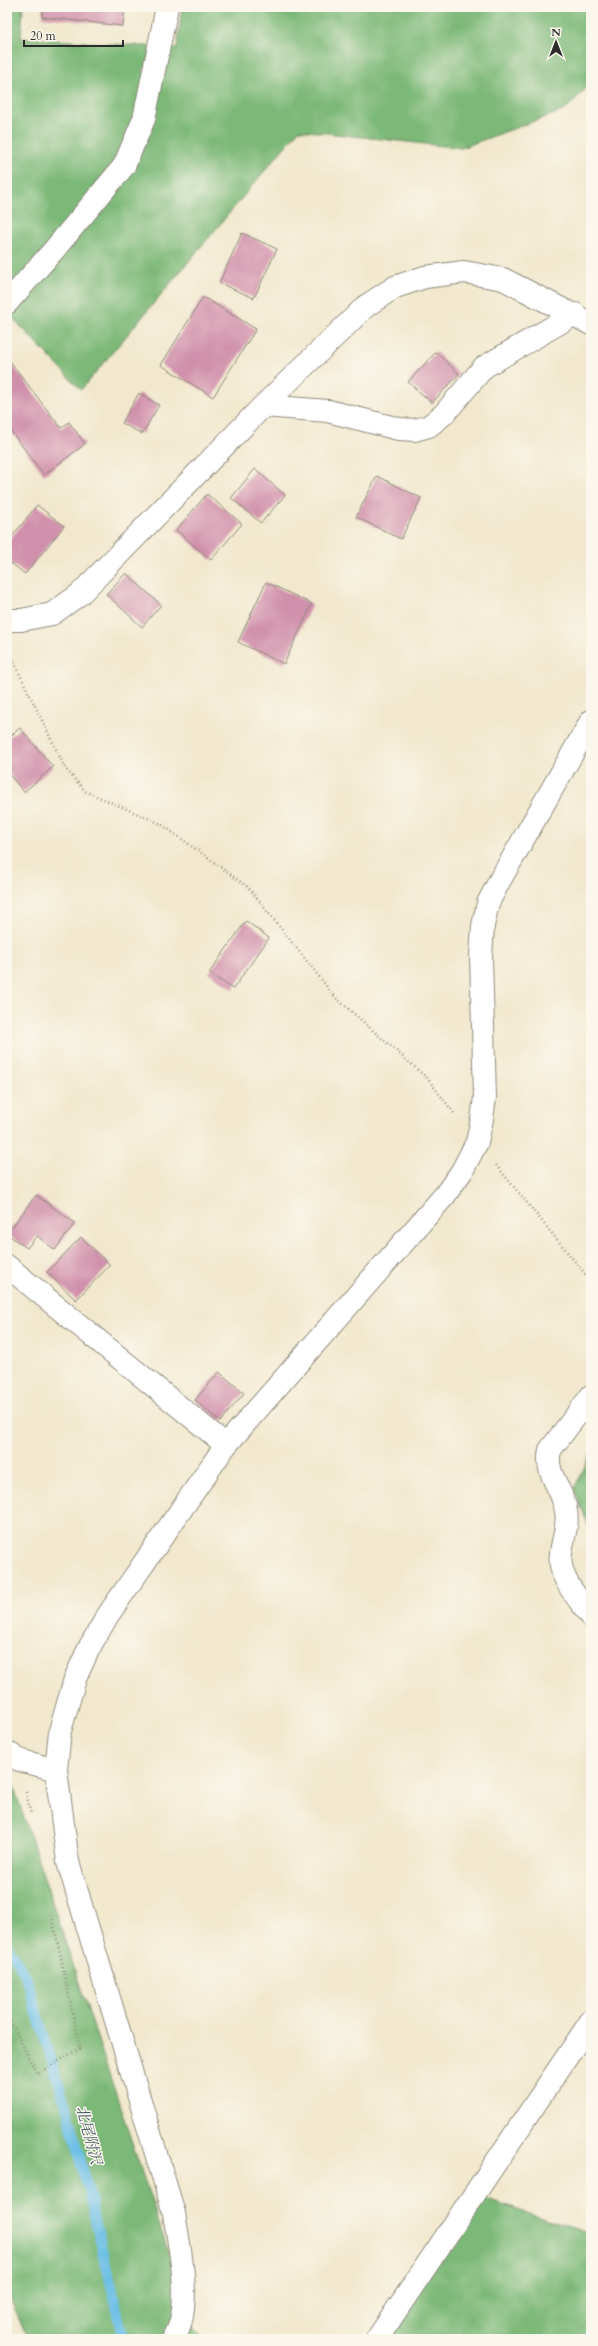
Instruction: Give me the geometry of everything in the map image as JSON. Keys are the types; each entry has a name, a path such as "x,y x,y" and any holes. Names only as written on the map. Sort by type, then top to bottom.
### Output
{"street":[{"path":"7,302 53,251 124,166 144,119 167,7"},
{"path":"7,620 21,620 52,614 80,594 263,406 366,306 395,287 425,276 464,272 503,279 583,319"},
{"path":"263,406 328,411 399,429 416,430 429,426 444,414 484,367 583,319"},
{"path":"179,2337 182,2314 183,2271 174,2213 68,1862 56,1770 60,1731 76,1679 89,1648 108,1615 226,1445 445,1195 462,1171 477,1142 485,1097 481,957 483,926 488,903 591,721"},
{"path":"7,1266 226,1445"},
{"path":"591,1396 550,1450 548,1460 550,1472 565,1503 567,1513 560,1555 562,1569 567,1581 591,1616"},
{"path":"13,1756 56,1770"},
{"path":"377,2339 591,2021"}],"path":[{"path":"7,648 65,768 85,791 162,824 248,887 336,998 427,1078 477,1142 591,1281"},
{"path":"13,1756 33,1823"},
{"path":"7,2014 36,2074 80,2048 51,1908"}],"green space":[{"path":"7,7 23,7 21,38 177,48 182,7 591,7 591,83 565,110 461,148 299,130 81,390 7,312"},
{"path":"591,1453 591,1532 574,1489"},
{"path":"7,1766 194,2329 205,2339 28,2339 7,2291"},
{"path":"478,2197 591,2234 591,2339 387,2339"}],"building":[{"path":"43,7 125,7 123,26 42,17"},
{"path":"242,233 277,249 254,298 219,283"},
{"path":"203,297 256,329 213,397 161,365"},
{"path":"436,352 459,374 432,403 408,382"},
{"path":"9,360 61,428 69,422 85,444 44,475 7,426 7,362"},
{"path":"139,393 159,405 142,434 122,423"},
{"path":"255,469 285,495 261,523 231,498"},
{"path":"377,476 421,498 401,539 356,517"},
{"path":"207,494 242,524 211,560 176,530"},
{"path":"37,505 64,526 25,574 7,560 7,543"},
{"path":"126,573 161,605 142,627 106,594"},
{"path":"266,582 312,604 284,664 238,642"},
{"path":"20,728 53,767 24,792 7,772 7,739"},
{"path":"246,921 269,938 233,989 209,973"},
{"path":"36,1195 75,1223 55,1250 37,1236 27,1248 7,1234"},
{"path":"81,1237 110,1265 76,1300 47,1272"},
{"path":"219,1372 244,1393 220,1422 195,1400"}],"waterway":[{"name":"北尾附沢","path":"7,1945 25,1975 73,2129 124,2339"}]}
